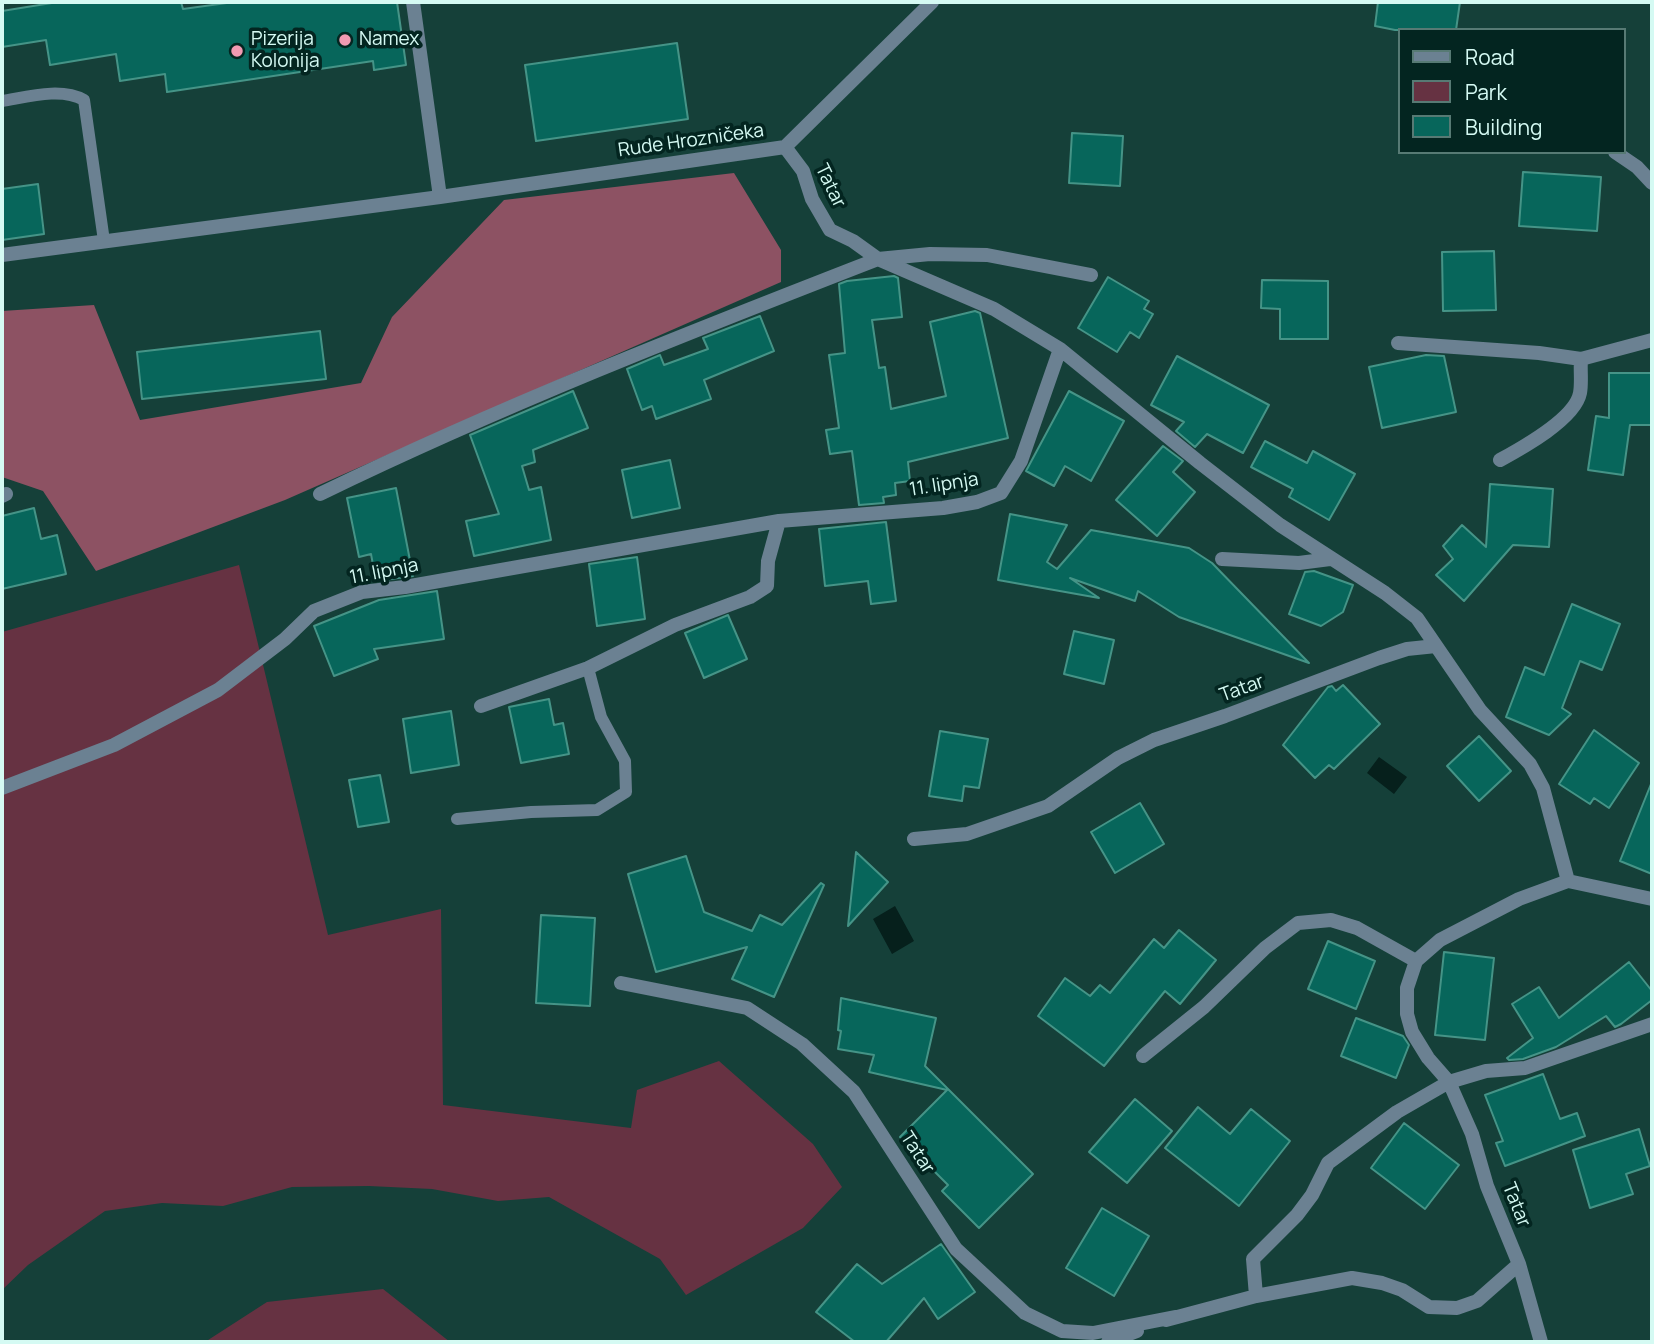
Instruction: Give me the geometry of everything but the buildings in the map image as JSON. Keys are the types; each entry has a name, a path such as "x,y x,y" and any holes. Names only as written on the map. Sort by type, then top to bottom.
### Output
{"street":[{"path":"413,2 440,197"},
{"name":"Rude Hrozničeka","path":"2,255 440,197 785,147 932,2"},
{"name":"Tatar","path":"785,147 803,171 812,199 830,230 853,241 878,259 994,309 1060,349 1280,525 1385,593 1417,618 1480,710 1530,764 1543,788 1568,881"},
{"path":"1618,154 1637,167 1652,183"},
{"path":"320,494 590,374 878,259 930,254 988,256 1091,275"},
{"path":"1398,343 1539,353 1581,359 1652,340"},
{"name":"11. lipnja","path":"2,788 114,745 218,690 285,639 314,611 362,592 405,587 779,521 943,508 977,502 1000,493 1021,461 1060,349"},
{"path":"1500,460 1536,440 1563,418 1580,395 1581,359"},
{"path":"481,706 588,668 675,625 750,597 767,586 768,561 779,521"},
{"path":"1222,559 1299,563 1330,559"},
{"name":"Tatar","path":"914,839 967,834 1048,806 1118,758 1154,740 1379,658 1408,649 1436,646"},
{"path":"1143,1056 1204,1007 1265,948 1298,923 1331,920 1357,928 1416,961 1440,940 1519,899 1568,881 1652,899"},
{"name":"Tatar","path":"1416,961 1407,988 1407,1014 1412,1032 1428,1058 1449,1082 1472,1133 1487,1186 1519,1264 1541,1342"},
{"name":"Tatar","path":"621,983 747,1008 803,1044 854,1091 956,1249 1025,1313 1062,1331 1093,1333 1175,1317 1256,1296 1352,1279 1382,1283 1402,1290 1429,1307 1457,1308 1477,1301 1519,1264"},
{"path":"1256,1296 1253,1259 1305,1205 1328,1163 1396,1112 1449,1082 1486,1071 1525,1068 1652,1024"},
{"name":"Tatar","path":"1108,1342 1175,1317"}],"lane":[{"path":"2,101 45,95 75,95 84,100 104,241"},
{"path":"457,819 531,811 597,810 626,792 625,761 601,717 588,668"}],"green space":[{"path":"239,565 328,935 441,909 443,1105 631,1128 637,1090 719,1061 813,1144 842,1187 803,1228 686,1295 660,1259 549,1197 498,1201 432,1189 292,1187 223,1206 162,1203 105,1211 28,1265 2,1290 2,632"},
{"path":"383,1289 450,1342 205,1342 267,1302"}],"shaded area":[{"path":"734,173 781,250 781,282 285,500 96,571 43,491 2,477 2,311 94,305 140,420 361,383 392,317 504,200"}],"water":[{"path":"1379,757 1407,777 1394,794 1367,773"},
{"path":"895,906 914,941 892,954 873,919"}],"place":[{"name":"Namex","path":"345,40"},
{"name":"Pizerija Kolonija","path":"237,51"}]}
